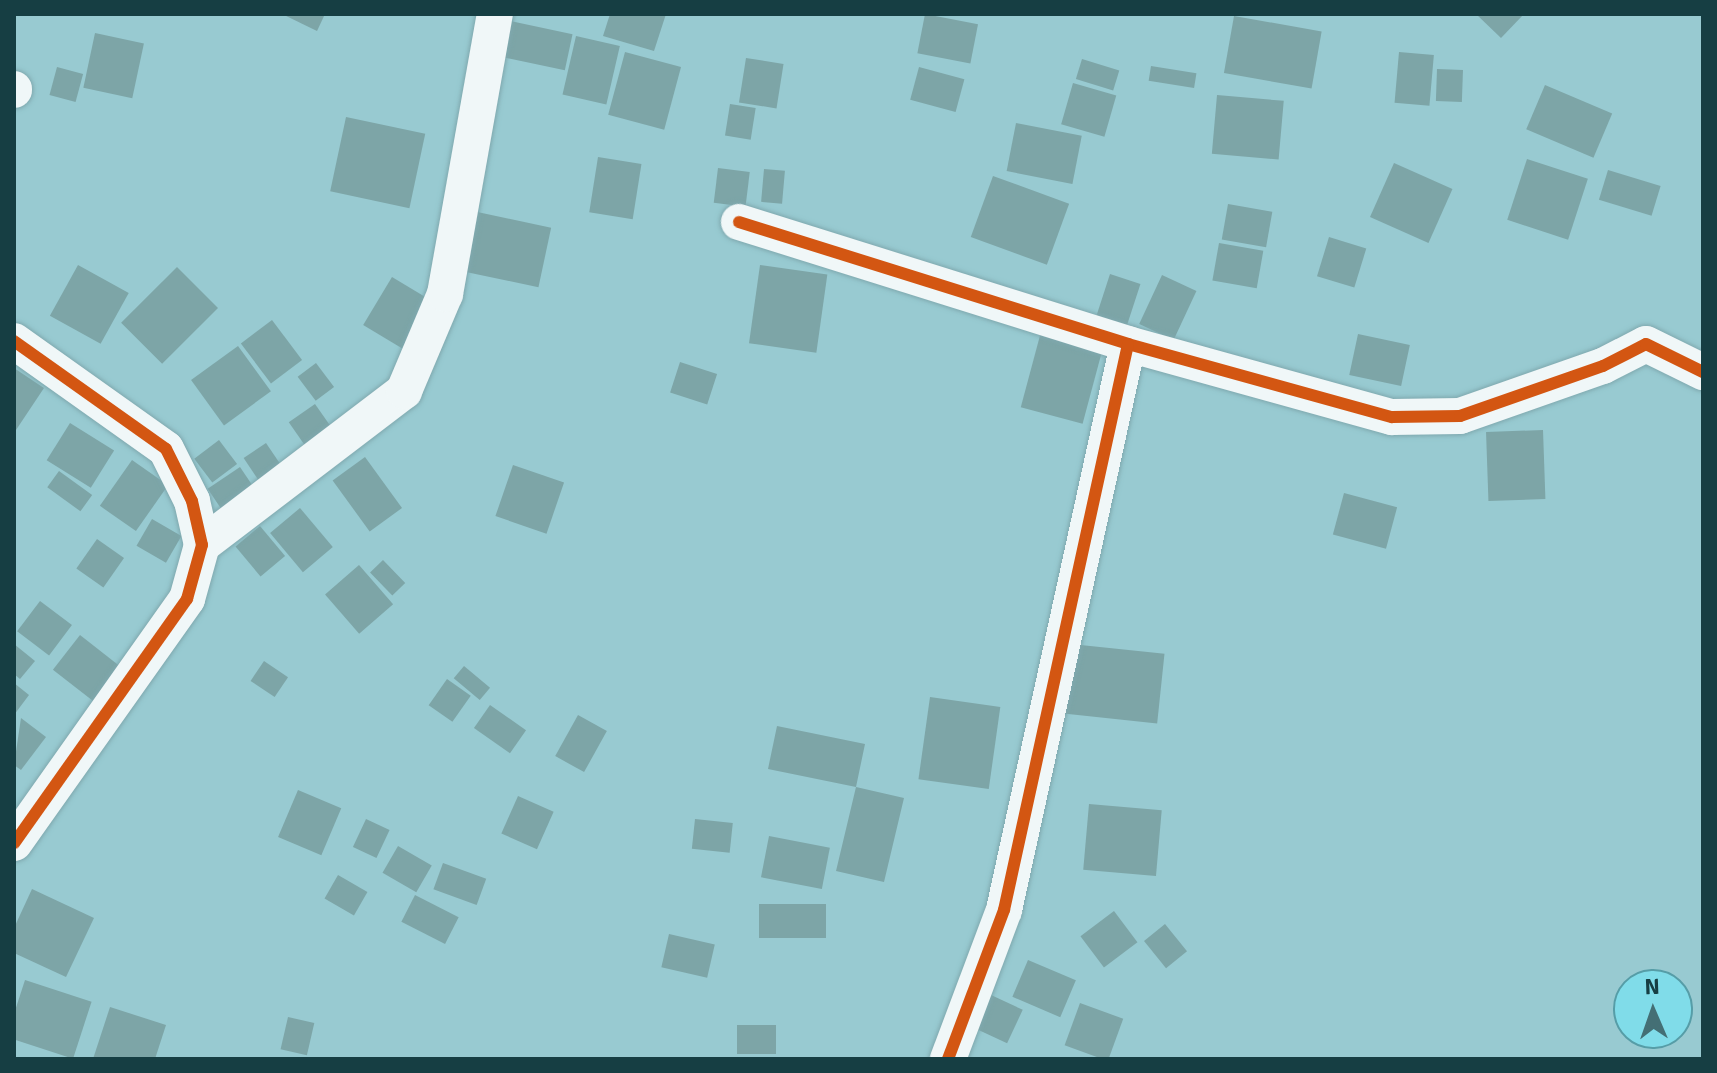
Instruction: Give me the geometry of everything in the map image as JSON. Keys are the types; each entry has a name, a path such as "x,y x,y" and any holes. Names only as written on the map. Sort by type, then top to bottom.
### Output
{"street":[{"path":"202,545 404,391 445,294 495,14"},
{"path":"739,222 1128,344 1392,417 1460,416 1603,366 1646,344 1703,372"},
{"path":"14,341 166,449 192,501 202,545 187,599 14,843"},
{"path":"948,1059 1004,910 1128,344"}],"building":[{"path":"282,14 325,14 317,31"},
{"path":"610,14 666,14 654,51 603,36"},
{"path":"925,14 978,24 970,64 917,53"},
{"path":"1476,14 1524,14 1501,38"},
{"path":"1234,16 1322,31 1312,89 1224,73"},
{"path":"506,20 573,34 565,70 498,56"},
{"path":"95,33 144,43 132,98 83,88"},
{"path":"576,36 620,46 606,105 563,94"},
{"path":"625,52 681,67 664,130 608,115"},
{"path":"1399,52 1434,55 1429,106 1395,103"},
{"path":"746,58 784,64 776,108 739,102"},
{"path":"1082,59 1119,70 1113,90 1076,79"},
{"path":"1151,66 1196,73 1194,88 1149,81"},
{"path":"57,67 83,74 76,102 49,95"},
{"path":"919,67 964,79 956,112 910,100"},
{"path":"1437,69 1463,70 1462,102 1436,101"},
{"path":"1073,83 1116,95 1104,137 1061,124"},
{"path":"1545,85 1612,114 1593,158 1526,129"},
{"path":"1217,95 1284,101 1279,160 1212,154"},
{"path":"730,104 756,108 751,140 725,136"},
{"path":"346,117 425,134 409,208 330,191"},
{"path":"1016,123 1082,136 1072,184 1007,171"},
{"path":"598,157 641,164 633,219 589,212"},
{"path":"1527,159 1588,179 1568,240 1507,220"},
{"path":"1394,163 1452,189 1428,243 1370,217"},
{"path":"718,168 750,172 745,207 714,203"},
{"path":"764,169 785,171 782,204 761,202"},
{"path":"1608,170 1661,186 1652,216 1599,200"},
{"path":"993,176 1069,204 1047,265 971,237"},
{"path":"1228,204 1272,212 1266,247 1222,239"},
{"path":"468,210 551,228 538,287 455,270"},
{"path":"1329,237 1366,248 1354,288 1317,276"},
{"path":"1219,243 1263,251 1257,288 1212,280"},
{"path":"78,265 129,293 101,344 50,316"},
{"path":"760,265 827,274 816,353 749,343"},
{"path":"177,267 218,308 162,364 121,323"},
{"path":"1110,274 1140,284 1126,330 1095,320"},
{"path":"1162,275 1196,291 1174,340 1139,324"},
{"path":"392,277 436,303 407,351 363,325"},
{"path":"272,320 302,360 271,383 241,343"},
{"path":"1042,328 1104,345 1083,424 1021,407"},
{"path":"1358,334 1410,345 1401,386 1349,375"},
{"path":"238,346 271,391 224,425 191,380"},
{"path":"680,362 717,374 707,404 670,392"},
{"path":"316,363 334,387 316,401 298,377"},
{"path":"14,368 44,388 14,433"},
{"path":"315,404 340,440 314,458 289,422"},
{"path":"70,423 114,451 91,488 47,460"},
{"path":"1543,430 1545,499 1488,501 1486,432"},
{"path":"219,440 237,464 212,483 194,459"},
{"path":"266,443 286,473 264,488 244,458"},
{"path":"365,457 402,508 370,531 333,481"},
{"path":"132,460 168,485 136,531 100,506"},
{"path":"513,465 564,483 546,534 495,516"},
{"path":"240,467 259,495 227,517 208,489"},
{"path":"59,471 92,495 80,511 47,487"},
{"path":"1344,493 1397,507 1386,549 1333,535"},
{"path":"300,508 333,547 303,572 270,533"},
{"path":"152,519 181,536 166,563 136,546"},
{"path":"260,526 285,556 261,576 235,547"},
{"path":"97,539 124,558 103,587 76,568"},
{"path":"383,560 405,583 392,596 370,573"},
{"path":"359,565 393,604 359,634 325,595"},
{"path":"40,601 72,625 49,655 17,631"},
{"path":"80,635 120,666 93,701 53,670"},
{"path":"14,644 35,661 20,679 14,674"},
{"path":"1071,644 1164,654 1157,723 1064,714"},
{"path":"264,661 288,677 275,697 251,681"},
{"path":"464,666 490,688 480,700 454,678"},
{"path":"447,679 471,696 452,722 429,705"},
{"path":"14,683 29,695 14,715"},
{"path":"930,697 1000,707 989,789 918,779"},
{"path":"490,705 526,730 510,753 474,728"},
{"path":"578,715 607,731 584,772 555,756"},
{"path":"21,718 46,737 21,770 14,765"},
{"path":"777,726 865,744 856,787 768,769"},
{"path":"856,787 904,798 884,882 836,871"},
{"path":"298,790 341,808 321,855 278,837"},
{"path":"518,796 554,812 537,849 501,833"},
{"path":"1089,804 1162,810 1156,876 1083,870"},
{"path":"366,819 390,830 376,858 353,847"},
{"path":"695,819 733,823 730,853 692,849"},
{"path":"769,836 830,848 822,889 761,877"},
{"path":"398,846 432,866 416,892 382,873"},
{"path":"443,863 486,879 477,905 433,889"},
{"path":"338,875 367,892 354,915 324,898"},
{"path":"32,889 94,918 66,977 14,953 14,928"},
{"path":"415,895 459,917 445,944 401,922"},
{"path":"759,904 826,904 826,938 759,938"},
{"path":"1114,911 1137,942 1104,967 1080,936"},
{"path":"1165,924 1187,951 1166,968 1144,941"},
{"path":"669,934 715,945 707,978 661,967"},
{"path":"1028,960 1076,980 1060,1017 1012,997"},
{"path":"25,980 92,1002 73,1059 14,1040 14,1014"},
{"path":"991,995 1023,1010 1007,1043 975,1029"},
{"path":"1080,1003 1123,1019 1109,1059 1065,1045"},
{"path":"110,1007 166,1025 155,1059 93,1059"},
{"path":"288,1017 314,1023 307,1055 281,1049"},
{"path":"737,1025 776,1025 776,1054 737,1054"}],"cycle path":[{"path":"739,222 1128,344 1392,417 1460,416 1603,366 1646,344 1703,372"},
{"path":"14,341 166,449 192,501 202,545 187,599 14,843"},
{"path":"948,1059 1004,910 1128,344"}]}
